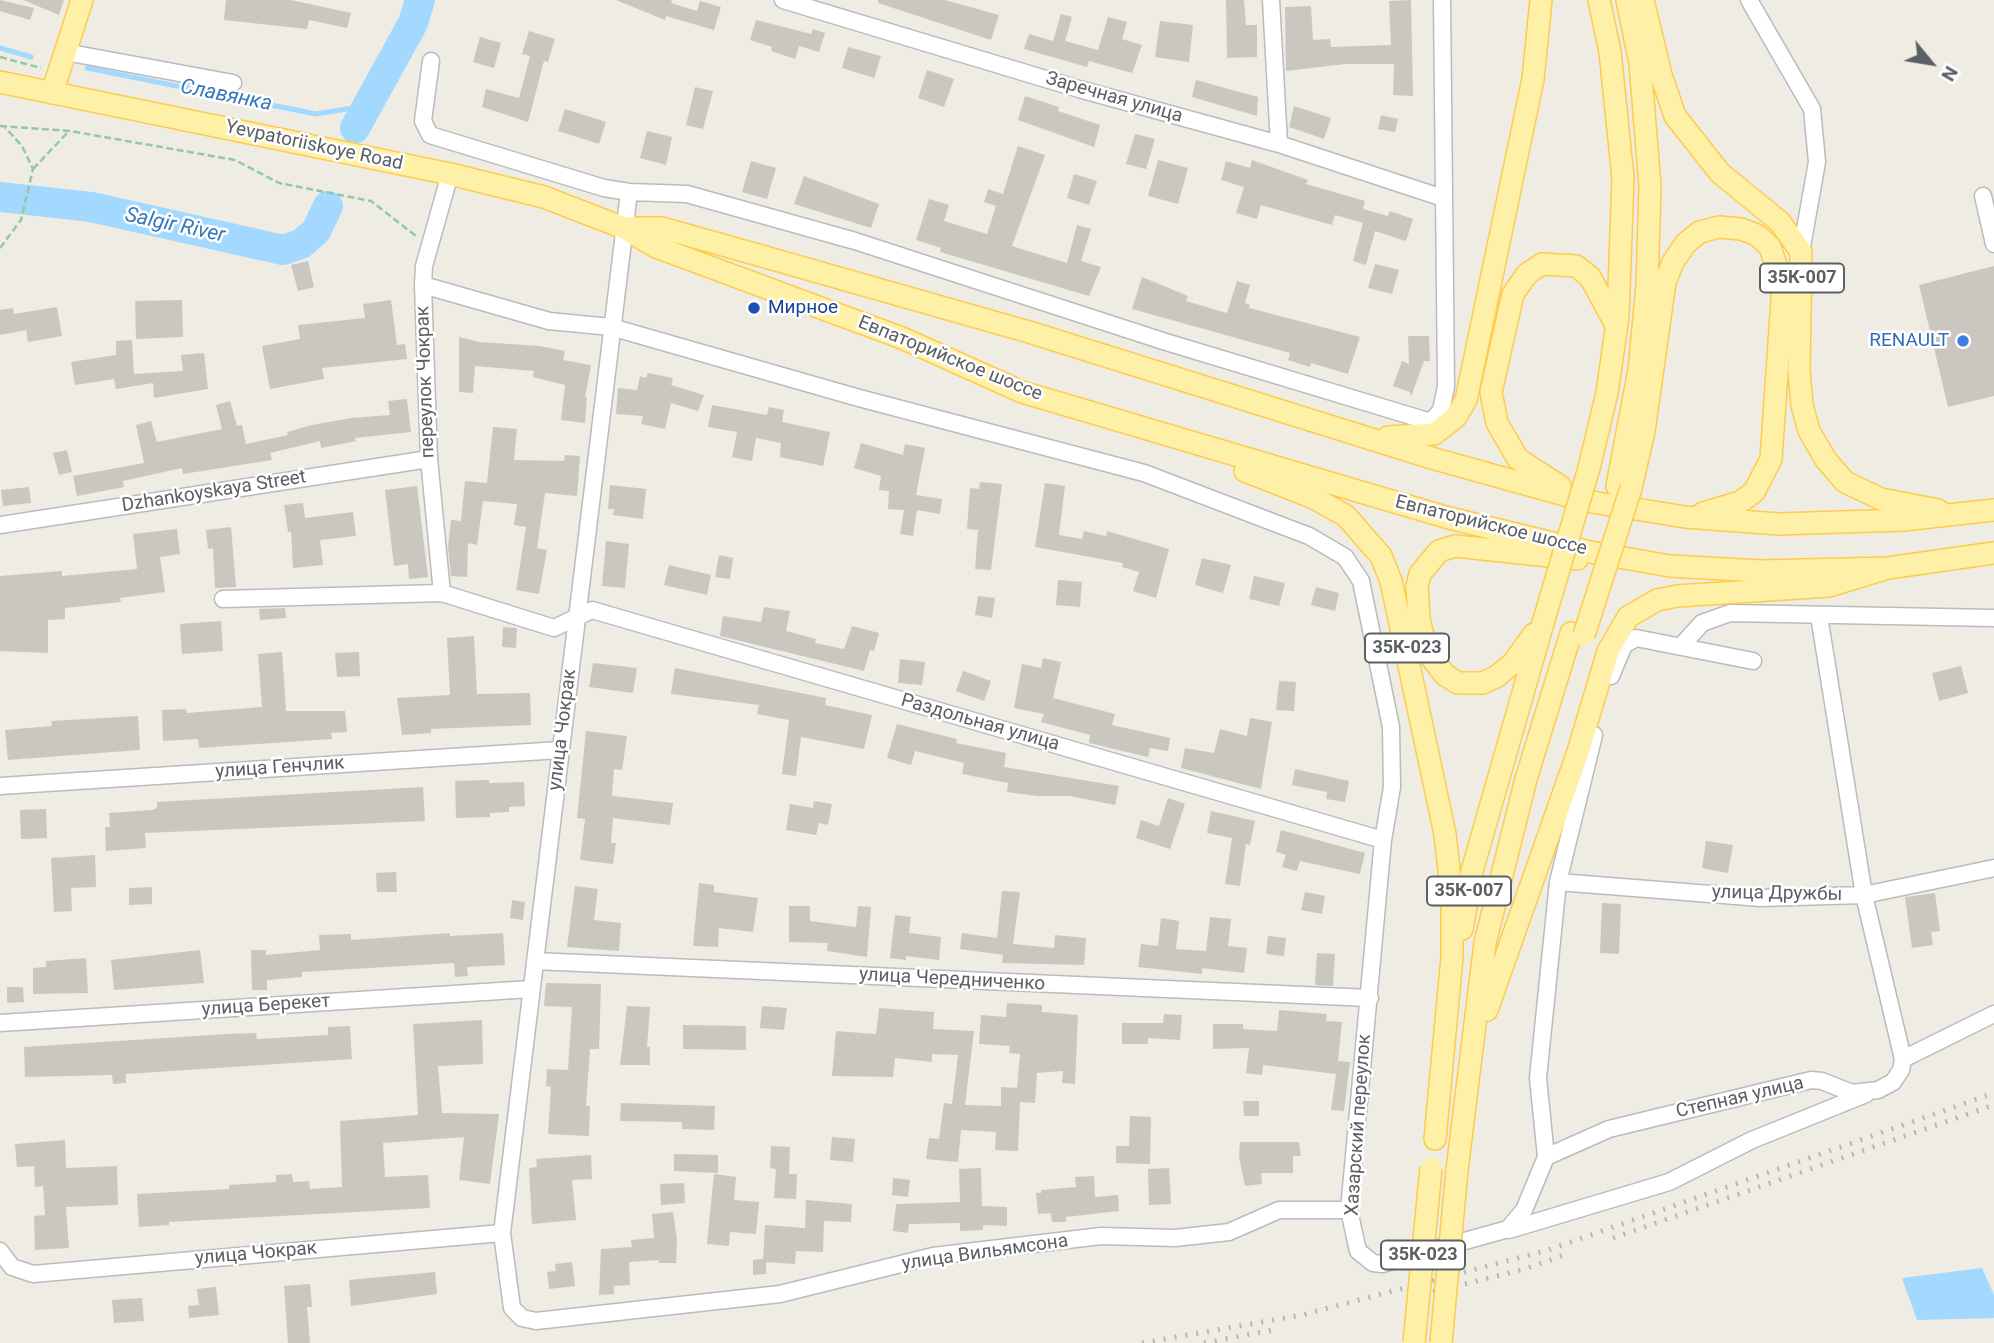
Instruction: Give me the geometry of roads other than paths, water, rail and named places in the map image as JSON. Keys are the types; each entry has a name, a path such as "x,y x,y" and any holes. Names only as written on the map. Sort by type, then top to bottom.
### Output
{"main road":[{"path":"59,73 82,0"},
{"path":"1371,436 1434,434 1455,418 1466,400 1529,104 1541,0"},
{"path":"1599,0 1610,52 1623,177 1616,327 1607,393 1589,468 1542,623 1513,663 1482,684 1458,683 1445,676 1427,652 1419,619 1417,586 1420,574 1438,551 1455,546 1515,554 1670,566"},
{"path":"1624,487 1647,286 1650,186 1640,63 1627,0"},
{"name":"35К-007","path":"1643,0 1661,75 1675,116 1695,146 1720,173 1780,222 1801,251 1799,371 1802,405 1809,431 1826,460 1846,482 1881,499 1957,514"},
{"name":"Yevpatoriiskoye Road","path":"0,82 59,73 544,197 624,228"},
{"path":"1624,487 1644,431 1665,282 1673,262 1686,243 1700,232 1719,227 1757,234 1770,247 1783,286 1772,459 1754,492 1740,502 1685,517"},
{"name":"Евпаторийское шоссе","path":"624,228 674,232 1029,332 1468,468 1587,501 1685,517 1823,524 1994,510"},
{"name":"Евпаторийское шоссе","path":"624,228 656,247 902,338 1022,391 1449,518 1590,552 1670,566 1761,571 1888,568"},
{"path":"1587,501 1530,469 1506,441 1497,423 1491,392 1497,356 1513,294 1527,274 1542,264 1576,266 1590,277 1616,327"},
{"name":"35К-023","path":"1022,391 1314,498 1357,526 1381,556 1391,581 1423,721 1445,834 1452,898 1452,957 1435,1139"},
{"name":"35К-023","path":"1441,1343 1460,1136 1477,997 1495,897 1525,779 1577,634 1624,487"},
{"path":"1487,1010 1499,970 1561,802 1608,651 1628,617 1657,600 1677,596 1829,586 1888,568 1994,553"},
{"name":"35К-007","path":"1432,1168 1455,971 1472,871 1542,623"},
{"path":"1460,1136 1508,905 1577,634"},
{"name":"35К-023","path":"1414,1343 1432,1168"}],"street":[{"name":"Заречная улица","path":"783,0 1079,89 1279,144 1443,198"},
{"path":"1271,0 1279,144"},
{"path":"431,61 423,121 430,135 604,188 629,192 687,194 855,241 1166,342 1431,422 1441,410 1446,387 1442,0"},
{"path":"1749,0 1812,109 1817,162 1801,251"},
{"path":"59,73 233,83"},
{"name":"переулок Чокрак","path":"442,593 429,459 422,285 450,174"},
{"name":"улица Чокрак","path":"536,1321 522,1318 512,1308 502,1233 629,192"},
{"path":"1983,196 1994,244"},
{"name":"Хазарский переулок","path":"422,285 549,321 611,327 846,394 1144,473 1331,547 1355,568 1361,581 1391,727 1392,787 1383,841 1349,1210 1358,1251 1373,1262 1382,1264 1496,1234 1517,1221 1546,1157"},
{"name":"Dzhankoyskaya Street","path":"0,525 429,459"},
{"name":"Раздольная улица","path":"223,599 442,593 554,628 592,610 1383,841"},
{"path":"1682,645 1702,623 1713,616 1730,613 1994,618"},
{"path":"1496,1234 1670,1182 1752,1140 1878,1090 1893,1082 1902,1070 1903,1059 1864,895 1819,616"},
{"path":"1546,1157 1538,1078 1558,882 1589,751 1620,652 1630,640 1636,638 1753,661"},
{"name":"улица Генчлик","path":"0,786 560,750"},
{"name":"улица Дружбы","path":"1558,882 1760,898 1864,895 1994,868"},
{"name":"улица Чередниченко","path":"535,961 1370,998"},
{"name":"улица Берекет","path":"0,1023 531,989"},
{"path":"1903,1059 1994,1014"},
{"name":"Степная улица","path":"1546,1157 1609,1129 1811,1080 1822,1080 1852,1093 1878,1090"},
{"name":"улица Вильямсона","path":"536,1321 780,1294 933,1256 1101,1236 1175,1238 1229,1232 1279,1210 1349,1210"},
{"name":"улица Чокрак","path":"0,1251 12,1267 33,1274 502,1233"}],"water":[{"path":"1982,1268 1994,1295 1994,1318 1917,1320 1902,1278"}],"waterway":[{"name":"Salgir River","path":"355,128 413,23 420,0"},
{"name":"Славянка","path":"0,48 31,57"},
{"name":"Славянка","path":"87,68 316,114 365,106"},
{"name":"Salgir River","path":"0,197 91,207 283,250 301,244 316,231 328,206"}],"railway":[{"path":"1142,1343 1302,1315 1548,1250 1994,1093"},
{"path":"1613,1238 1994,1105"},
{"path":"1433,1292 1525,1269 1564,1255"},
{"path":"1204,1343 1273,1330"}],"place":[{"name":"Мирное","path":"754,308"},
{"name":"RENAULT","path":"1963,341"}]}
